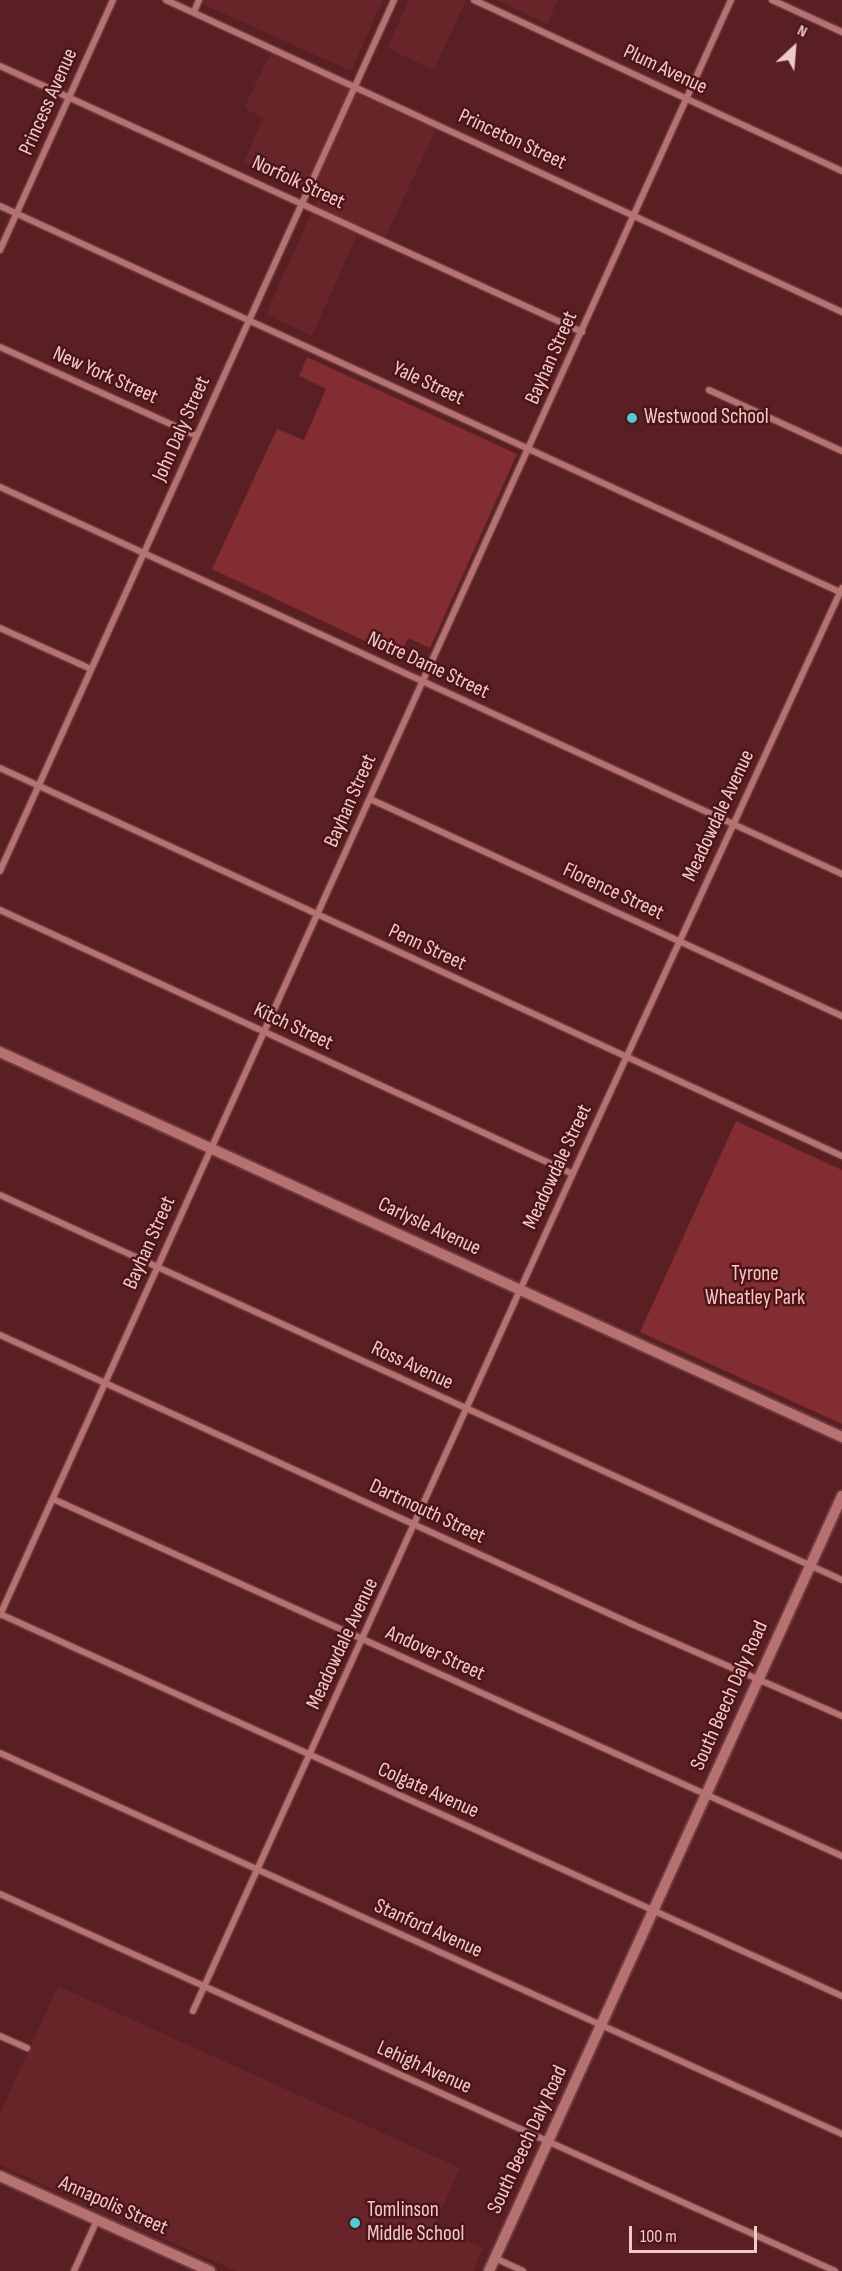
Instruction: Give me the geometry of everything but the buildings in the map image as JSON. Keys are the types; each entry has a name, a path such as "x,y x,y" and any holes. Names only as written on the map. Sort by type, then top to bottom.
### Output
{"street":[{"name":"Princess Avenue","path":"0,250 113,0"},
{"name":"Princeton Street","path":"166,0 842,312"},
{"path":"194,12 200,0"},
{"name":"John Daly Street","path":"0,871 394,0"},
{"name":"Plum Avenue","path":"474,0 842,171"},
{"name":"Bayhan Street","path":"0,1615 731,0"},
{"path":"772,0 842,32"},
{"name":"Norfolk Street","path":"0,66 303,202 582,332"},
{"name":"Yale Street","path":"0,206 841,591"},
{"name":"New York Street","path":"0,346 197,436"},
{"path":"709,390 842,451"},
{"name":"Notre Dame Street","path":"0,487 842,874"},
{"name":"Meadowdale Avenue","path":"626,1058 841,591"},
{"path":"0,628 91,669"},
{"name":"Penn Street","path":"0,768 842,1156"},
{"name":"Florence Street","path":"370,799 842,1016"},
{"name":"Kitch Street","path":"0,910 573,1174"},
{"name":"Carlysle Avenue","path":"0,1052 842,1437"},
{"name":"Meadowdale Street","path":"520,1290 626,1058"},
{"name":"Ross Avenue","path":"0,1195 842,1580"},
{"name":"Meadowdale Avenue","path":"194,2011 520,1290"},
{"name":"Dartmouth Street","path":"0,1335 415,1525 842,1716"},
{"name":"South Beech Daly Road","path":"489,2271 842,1496"},
{"name":"Andover Street","path":"52,1499 842,1856"},
{"name":"Colgate Avenue","path":"0,1615 842,1996"},
{"name":"Stanford Avenue","path":"0,1753 842,2134"},
{"name":"Lehigh Avenue","path":"0,1894 835,2271"},
{"path":"0,2036 27,2048"},
{"name":"Annapolis Street","path":"0,2176 210,2271"},
{"path":"74,2271 97,2220"},
{"path":"495,2258 523,2271"}],"shaded area":[{"path":"194,0 383,0 351,71"},
{"path":"409,0 466,0 434,70 387,48"},
{"path":"497,0 558,0 547,24"},
{"path":"271,52 434,127 435,132 381,246 357,235 312,336 266,314 318,198 244,162 263,118 244,108"},
{"path":"58,1986 460,2168 434,2226 483,2248 473,2271 236,2271 0,2165 0,2113"}],"green space":[{"path":"307,357 517,454 430,648 408,638 399,657 212,569 277,429 304,440 326,389 299,376"},
{"name":"Tyrone Wheatley Park","path":"736,1121 842,1170 842,1424 640,1332"}],"place":[{"name":"Westwood School","path":"632,418"},
{"name":"Tomlinson Middle School","path":"355,2223"}]}
